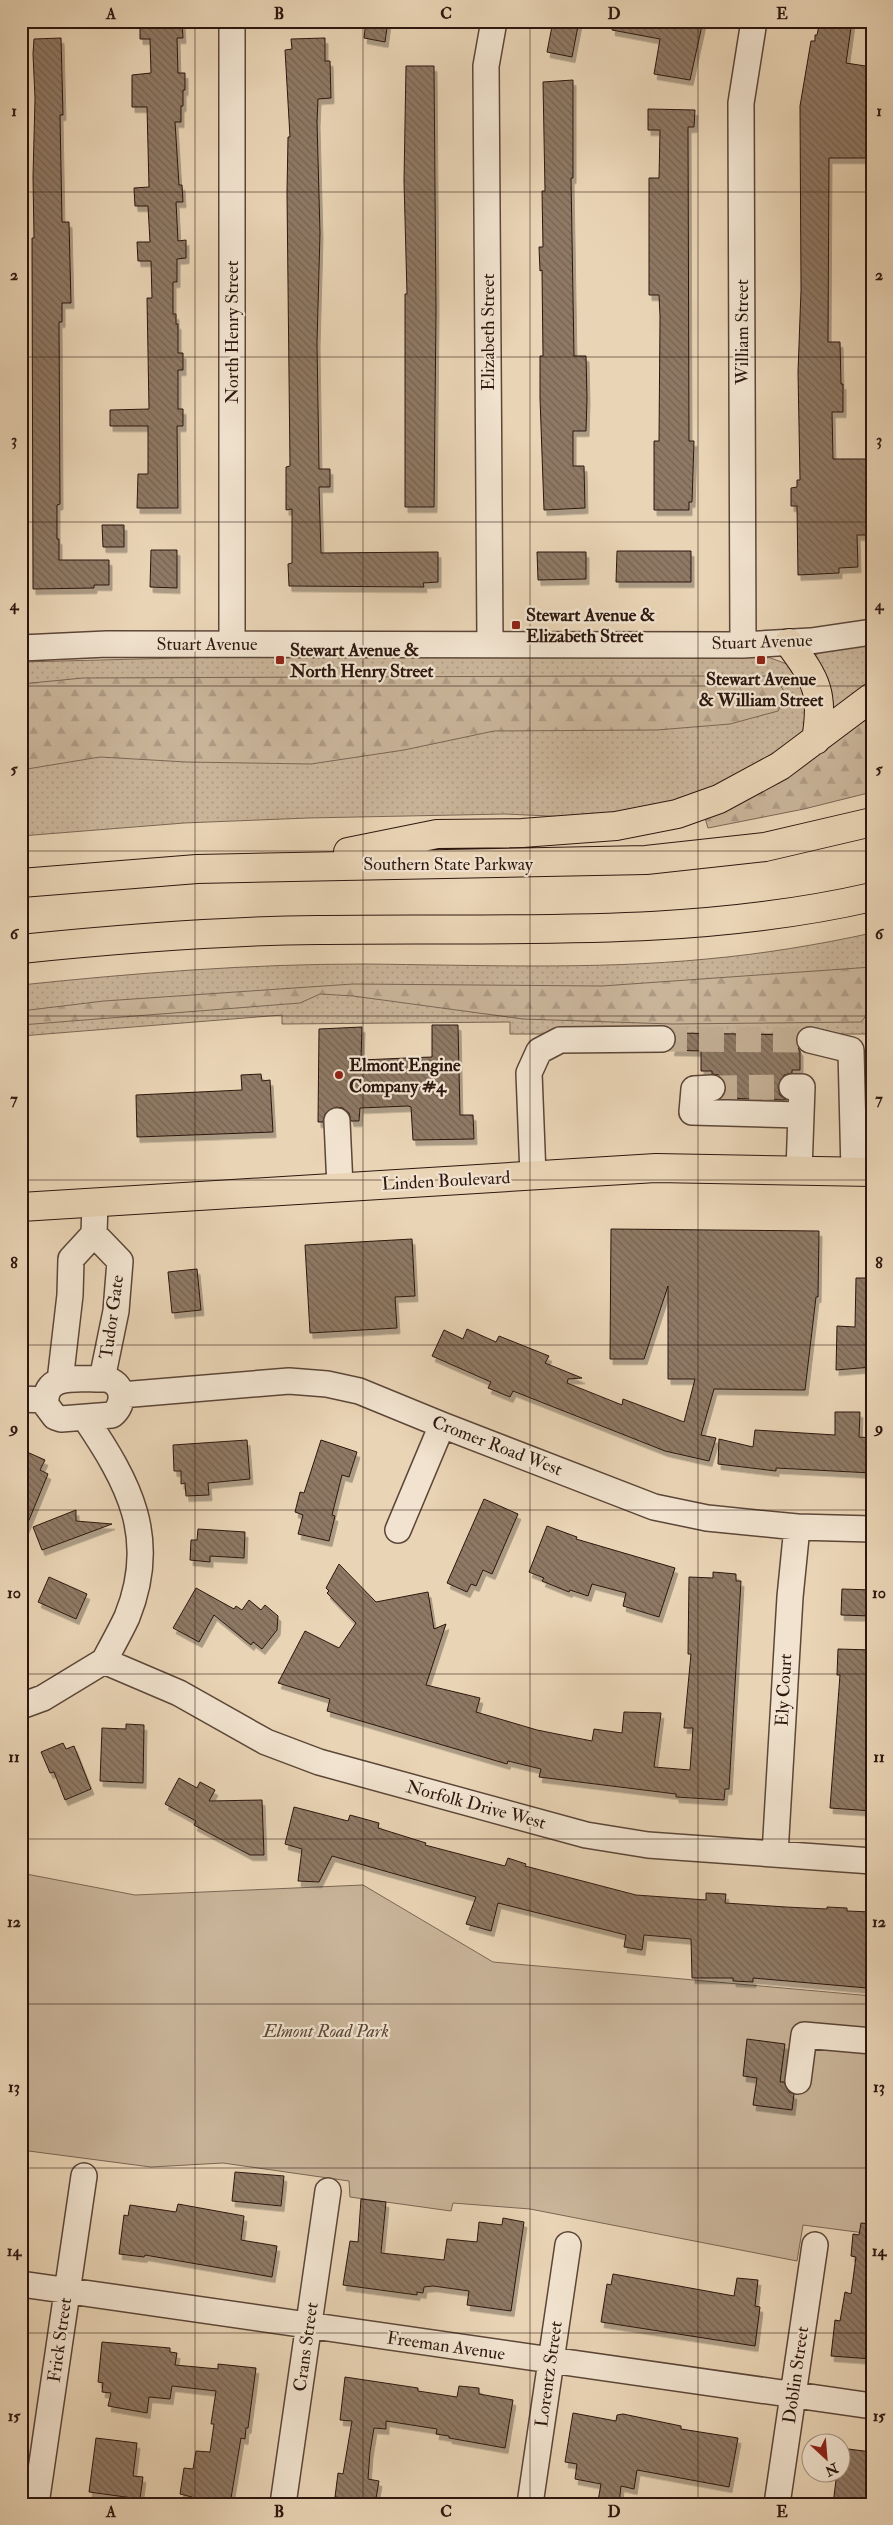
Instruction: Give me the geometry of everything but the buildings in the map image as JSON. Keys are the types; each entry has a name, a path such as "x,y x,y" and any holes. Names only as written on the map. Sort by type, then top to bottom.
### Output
{"main road":[{"path":"789,643 810,672 818,691 820,708 816,740"},
{"path":"277,866 437,834 553,831 616,826 657,819 698,808 741,788 780,766 872,697"},
{"name":"Southern State Parkway","path":"21,883 117,874 277,866 646,860 765,847 872,822"},
{"path":"21,866 117,874"},
{"path":"21,949 231,933 642,928 764,917 872,897"},
{"name":"Linden Boulevard","path":"21,1207 656,1168 863,1172"}],"street":[{"name":"North Henry Street","path":"232,21 232,643"},
{"name":"Elizabeth Street","path":"490,643 486,66 494,21"},
{"name":"William Street","path":"743,645 741,103 754,21"},
{"name":"Stuart Avenue","path":"21,648 107,644 232,643 743,645 789,643 872,632"},
{"path":"533,1176 529,1073 539,1051 560,1040 662,1039"},
{"path":"810,1040 851,1050 863,1172"},
{"path":"792,1088 802,1087 799,1170"},
{"path":"712,1088 694,1089 692,1112 800,1115"},
{"path":"337,1122 340,1187"},
{"path":"42,1393 102,1379 115,1383 121,1395 118,1410 112,1415 61,1419 55,1417 46,1405 42,1393 70,1295 71,1259 94,1234 95,1203"},
{"name":"Tudor Gate","path":"94,1234 120,1261 116,1310 102,1379"},
{"name":"Cromer Road West","path":"121,1395 289,1381 327,1384 359,1390 442,1425 654,1507 707,1518 797,1527 872,1529"},
{"path":"21,1706 43,1698 104,1661 127,1616 138,1580 140,1534 132,1501 112,1462 85,1418"},
{"path":"398,1530 442,1425"},
{"name":"Ely Court","path":"775,1854 790,1597 797,1527"},
{"name":"Norfolk Drive West","path":"104,1661 179,1693 266,1742 319,1762 586,1835 648,1845 872,1861"},
{"path":"798,2082 804,2035 872,2041"},
{"name":"Frick Street","path":"36,2504 84,2176"},
{"name":"Crans Street","path":"283,2504 328,2191"},
{"name":"Lorentz Street","path":"530,2504 568,2245"},
{"name":"Doblin Street","path":"777,2504 814,2246"},
{"name":"Freeman Avenue","path":"21,2284 872,2406"}],"green space":[{"path":"872,645 872,680 839,707 833,708 814,656 821,652"},
{"path":"259,656 765,656 787,664 807,691 804,729 793,743 712,789 644,812 571,817 505,814 308,818 184,823 21,836 21,662"},
{"path":"774,676 786,694 778,711 730,724 657,730 494,731 404,750 311,764 186,762 100,757 21,770 21,684 83,678"},
{"path":"872,710 872,792 804,809 708,828 705,818"},
{"path":"872,933 872,1017 869,1017 867,1034 510,1034 510,1022 282,1024 282,1015 21,1036 21,985 149,973 321,964 621,965 769,952"},
{"path":"872,967 872,1008 861,1022 672,1024 523,1019 353,996 320,994 300,1003 21,1025 21,1011 104,1001 353,984 602,986"},
{"name":"Elmont Road Park","path":"21,1873 135,1895 363,1885 493,1962 872,1996 872,2234 803,2225 797,2261 530,2209 453,2203 451,2211 350,2197 349,2181 223,2163 151,2167 21,2150"}],"tunnel":[{"path":"662,1039 810,1040"},
{"path":"712,1088 792,1087"}],"place":[{"name":"Stewart Avenue & Elizabeth Street","path":"516,625"},
{"name":"Stewart Avenue & North Henry Street","path":"280,660"},
{"name":"Stewart Avenue & William Street","path":"761,660"},
{"name":"Elmont Engine Company #4","path":"339,1075"}]}
